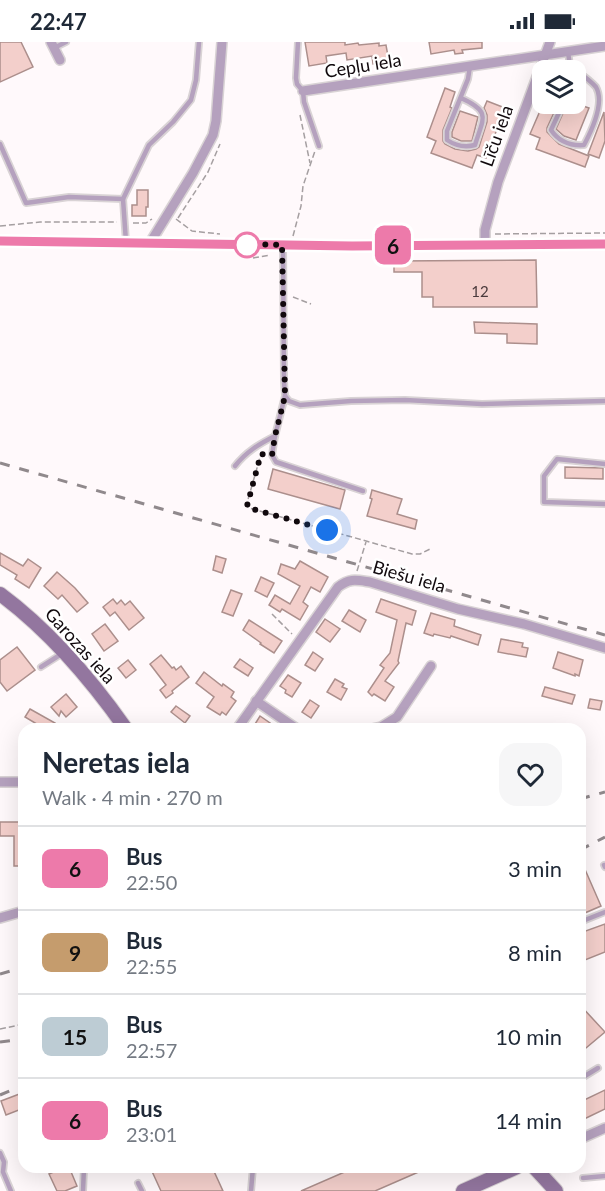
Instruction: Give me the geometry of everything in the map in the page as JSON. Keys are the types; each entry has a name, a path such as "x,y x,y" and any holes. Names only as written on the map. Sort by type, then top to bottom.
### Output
{"main road":[{"name":"Garozas iela","path":"0,594 41,627 65,651 121,723"},
{"path":"463,1191 504,1173"},
{"path":"540,1173 556,1191"}],"street":[{"path":"150,243 193,173 213,135 222,42"},
{"name":"Līču iela","path":"485,239 484,230 498,182 550,42"},
{"path":"52,45 60,60"},
{"name":"Cepļu iela","path":"303,91 605,46"},
{"path":"0,241 126,242 285,249 485,239 605,244"},
{"name":"Biešu iela","path":"241,723 338,587 346,581 370,582 458,609 524,624 605,648"},
{"path":"387,723 397,717 431,666"},
{"path":"256,701 288,723"},
{"path":"0,782 18,782"},
{"path":"0,918 18,913"},
{"path":"586,1136 605,1128"}],"lane":[{"path":"52,45 66,42"},
{"path":"126,242 123,199 149,145 173,122 191,100 196,80 200,42"},
{"path":"298,42 297,84 303,91 304,102 319,146"},
{"path":"568,52 569,60"},
{"path":"461,98 472,103 483,115 483,123 475,145 467,147 455,145 447,140 447,131 468,79 470,66"},
{"path":"558,114 551,130 557,139 575,146 584,145 599,111 600,97 597,88 586,79"},
{"path":"0,144 26,203 69,197 123,199"},
{"path":"285,249 285,396 272,455 276,462 282,465 363,491"},
{"path":"285,396 289,401 300,405 405,400 482,404 605,401"},
{"path":"236,466 243,456 258,444 275,436"},
{"path":"605,464 557,459 544,476 543,488 544,502 605,504"},
{"path":"41,668 65,651"},
{"path":"586,920 605,912"},
{"path":"586,1075 598,1068"},
{"path":"0,1153 4,1162 3,1172 11,1191"},
{"path":"83,1191 84,1173"},
{"path":"252,1191 253,1173"},
{"path":"584,1178 605,1176"},
{"path":"138,1183 142,1191"}],"path":[{"path":"304,102 299,107 310,165"},
{"path":"253,258 273,255 285,249 301,206 303,186 314,152 319,146"},
{"path":"0,226 39,222 146,223 156,216 177,219 192,231 223,234"},
{"path":"485,239 605,233"},
{"path":"284,294 311,304"},
{"path":"272,455 261,454 247,506 249,508 412,554 420,554 430,549"},
{"path":"355,580 366,541"},
{"path":"272,614 299,640"},
{"path":"0,1029 18,1025"}],"building":[{"path":"0,42 21,42 33,67 0,82"},
{"path":"305,42 345,42 345,45 379,43 379,46 386,45 389,62 373,64 372,56 347,60 346,53 326,56 327,63 309,66"},
{"path":"429,42 482,42 482,48 462,50 463,53 455,54 454,50 431,54"},
{"path":"445,88 455,92 450,107 452,108 443,130 443,141 455,149 468,151 479,147 487,122 484,108 487,101 505,108 486,158 477,155 472,168 431,153 436,141 427,137"},
{"path":"586,107 589,108 576,140 564,136 556,129 563,114 586,114"},
{"path":"460,111 478,117 472,141 461,141 452,137"},
{"path":"604,112 605,141 599,158 588,154"},
{"path":"539,114 553,114 547,132 559,144 589,156 585,167 536,149 540,138 530,134"},
{"path":"137,190 148,190 146,216 132,216 132,205 137,205"},
{"path":"536,260 537,307 433,307 433,297 422,297 422,272 394,272 394,261"},
{"path":"474,322 537,324 537,344 507,343 507,334 475,333"},
{"path":"565,467 603,468 603,479 565,478"},
{"path":"273,469 345,490 340,509 268,489"},
{"path":"372,490 402,499 397,514 417,520 415,529 367,516"},
{"path":"0,553 23,566 28,559 41,568 29,588 15,579 17,575 0,565"},
{"path":"216,556 226,559 222,573 213,570"},
{"path":"300,561 328,577 320,592 311,587 303,602 308,606 300,620 282,609 280,612 269,605 275,595 290,604 300,586 278,574 281,564 295,569"},
{"path":"57,572 88,603 77,612 62,595 58,599 44,586"},
{"path":"261,577 274,583 267,597 255,591"},
{"path":"231,590 242,594 233,616 222,612"},
{"path":"113,599 117,604 121,600 125,605 130,601 144,618 129,630 115,612 110,616 103,607"},
{"path":"381,599 416,611 412,625 406,623 399,663 385,681 394,687 385,701 368,692 384,668 380,665 390,653 397,620 376,612"},
{"path":"349,610 366,620 360,632 342,621"},
{"path":"431,613 455,620 454,626 481,635 478,645 451,636 450,638 424,633"},
{"path":"325,619 340,629 330,642 316,632"},
{"path":"249,620 282,641 274,653 243,630"},
{"path":"105,624 118,641 104,651 92,634"},
{"path":"501,639 523,643 522,647 528,648 526,657 498,652"},
{"path":"17,647 35,670 7,691 0,682 0,660"},
{"path":"313,652 323,659 315,671 305,665"},
{"path":"558,652 583,660 579,676 553,668"},
{"path":"161,655 172,668 176,670 181,666 189,677 166,698 160,690 166,685 150,664"},
{"path":"240,659 253,668 248,676 234,667"},
{"path":"128,660 136,670 126,678 118,668"},
{"path":"204,672 234,692 231,697 236,701 226,715 222,712 220,715 207,707 214,697 196,683"},
{"path":"288,675 301,683 292,697 280,686"},
{"path":"335,679 344,684 342,687 347,689 341,700 327,692"},
{"path":"545,687 575,695 572,704 542,696"},
{"path":"66,694 77,707 66,717 61,711 59,716 51,707"},
{"path":"590,699 602,701 600,710 588,708"},
{"path":"310,700 319,706 311,718 302,712"},
{"path":"176,706 190,716 185,723 171,712"},
{"path":"30,709 55,723 35,723 25,717"},
{"path":"260,716 270,723 256,723"},
{"path":"0,822 18,822 18,866 14,866 14,836 0,836"},
{"path":"586,872 601,906 586,912"},
{"path":"605,924 605,952 586,960 586,931"},
{"path":"586,1011 605,1032 586,1048"},
{"path":"605,1090 605,1109 586,1118 586,1099"},
{"path":"18,1095 18,1110 6,1115 1,1101"},
{"path":"72,1173 77,1186 65,1191 57,1191 49,1174"},
{"path":"153,1173 215,1173 223,1191 161,1191"},
{"path":"342,1173 416,1173 375,1191 301,1191"}],"railway":[{"path":"0,463 605,635"},
{"path":"586,797 605,792"},
{"path":"586,847 605,837"},
{"path":"0,974 18,969"},
{"path":"0,1042 18,1040"},
{"path":"0,1095 18,1088"}],"bus line":[{"name":"6","path":"0,241 352,246 605,244"}],"route":[{"path":"247,245 240,244 282,245 285,396 272,455 261,454 247,506 327,530"}]}
